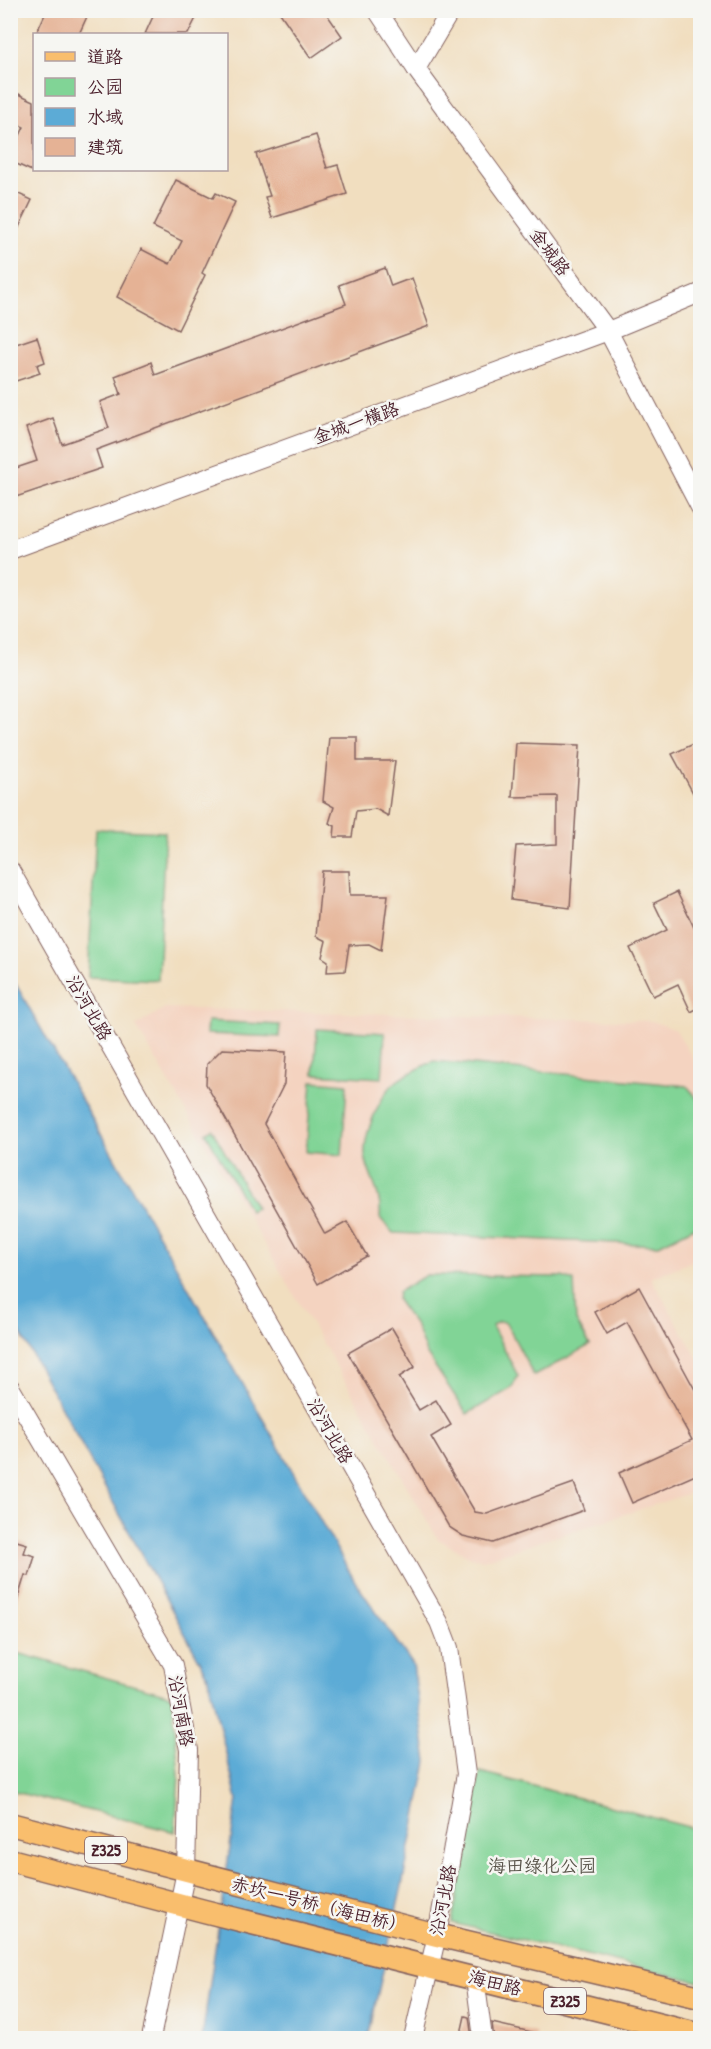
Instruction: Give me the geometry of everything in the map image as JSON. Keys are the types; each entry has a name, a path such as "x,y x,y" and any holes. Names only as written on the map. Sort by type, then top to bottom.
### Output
{"main road":[{"name":"Z325","path":"10,1824 194,1873"},
{"name":"Z325","path":"10,1860 180,1905"},
{"name":"赤坎一号桥（海田桥）","path":"194,1873 437,1935"},
{"name":"赤坎一号桥（海田桥）","path":"180,1905 429,1967"},
{"name":"海田路","path":"437,1935 700,1997"},
{"name":"海田路","path":"429,1967 700,2035"}],"street":[{"name":"金城路","path":"377,10 416,69 608,331 700,507"},
{"path":"416,69 451,10"},
{"name":"金城一横路","path":"10,550 608,331 700,293"},
{"name":"沿河北路","path":"10,870 439,1622 449,1648 466,1774 437,1935 413,2038"},
{"name":"沿河南路","path":"10,1387 172,1665 189,1750 194,1873 180,1905 151,2038"},
{"path":"475,1978 483,2038"}],"shaded area":[{"path":"165,1008 652,1021 676,1030 700,1071 700,1258 651,1278 700,1362 700,1490 483,1560 468,1556 438,1539 136,1026"}],"green space":[{"path":"96,829 165,832 158,980 88,977"},
{"path":"207,1021 280,1025 279,1037 206,1034"},
{"path":"317,1029 385,1033 382,1078 314,1074"},
{"path":"433,1061 687,1086 700,1102 700,1224 659,1245 393,1233 380,1218 379,1200 365,1156 367,1137 379,1105 391,1087 401,1078"},
{"path":"312,1081 347,1084 342,1155 306,1152"},
{"path":"212,1129 256,1208 250,1211 206,1133"},
{"path":"426,1275 562,1277 574,1281 576,1321 590,1345 534,1376 506,1323 497,1323 492,1326 518,1376 512,1388 467,1414 426,1353 416,1327 397,1300 398,1292"},
{"path":"10,1651 172,1696 179,1775 175,1832 11,1791"},
{"name":"海田绿化公园","path":"480,1772 700,1830 700,1982 452,1923"}],"water":[{"path":"10,974 356,1583 413,1665 427,1762 368,2038 202,2038 237,1799 207,1674 11,1316"}],"building":[{"path":"47,10 90,10 79,33 36,33"},
{"path":"156,10 200,10 188,33 145,33"},
{"path":"278,10 324,10 342,36 311,58"},
{"path":"10,90 33,101 34,172 10,161 10,156 24,127 10,120"},
{"path":"316,135 327,168 338,165 347,194 272,218 265,197 270,196 256,154"},
{"path":"176,180 213,198 216,193 235,202 202,273 205,275 178,330 117,297 141,249 170,264 182,241 153,227"},
{"path":"10,190 32,200 10,246"},
{"path":"385,268 391,286 412,278 429,326 96,450 102,468 10,499 10,470 37,461 26,428 53,418 62,444 109,428 100,402 121,394 115,376 151,362 155,375 346,304 339,285"},
{"path":"37,337 45,362 37,365 40,373 10,383 10,346"},
{"path":"329,737 357,737 357,761 395,761 388,816 376,809 356,811 352,837 334,837 335,826 329,823 334,807 323,801"},
{"path":"700,741 700,806 672,754"},
{"path":"516,743 580,745 570,908 511,900 516,846 557,844 557,796 512,797"},
{"path":"322,871 349,871 350,895 388,895 381,950 369,944 349,945 345,971 327,972 328,961 322,957 326,941 316,936"},
{"path":"677,892 700,940 700,1007 691,1012 678,984 653,996 630,948 667,930 654,903"},
{"path":"222,1049 286,1052 284,1084 264,1124 325,1234 347,1222 367,1256 318,1284 206,1084 207,1064"},
{"path":"639,1287 700,1399 700,1473 632,1503 619,1473 692,1440 627,1322 607,1334 595,1312"},
{"path":"392,1328 415,1367 399,1377 419,1410 436,1400 451,1425 431,1437 475,1512 487,1514 574,1483 584,1510 493,1543 463,1536 449,1527 348,1353"},
{"path":"10,1539 27,1544 24,1553 35,1556 29,1576 25,1575 14,1611 10,1611"},
{"path":"465,2016 469,2017 472,2038 460,2038"},
{"path":"492,2023 536,2033 535,2038 494,2038"}]}
